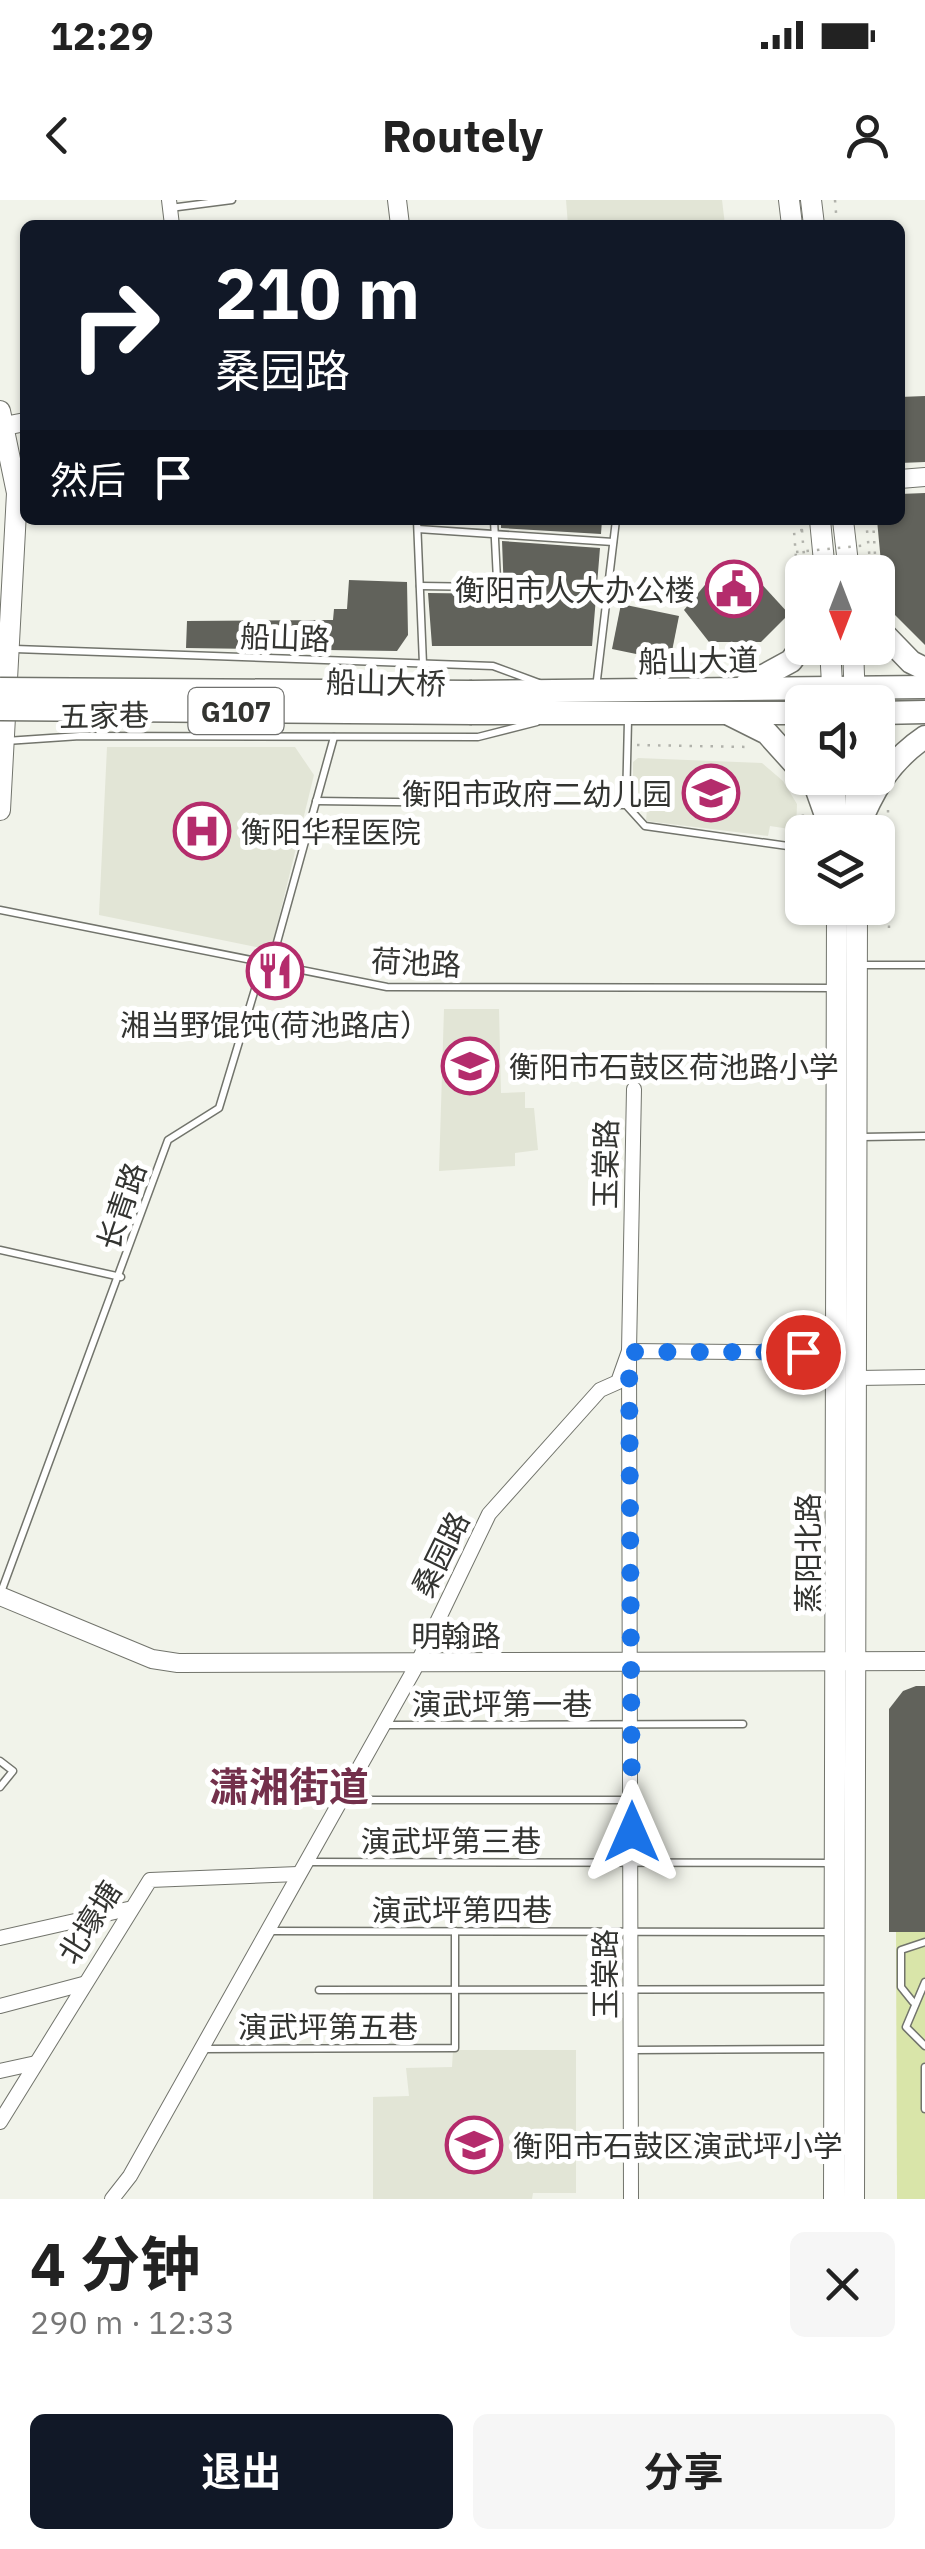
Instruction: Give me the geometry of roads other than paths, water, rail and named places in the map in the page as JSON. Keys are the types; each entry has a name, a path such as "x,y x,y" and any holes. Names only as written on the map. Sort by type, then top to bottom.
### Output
{"highway":[{"path":"895,643 925,669"},
{"path":"739,689 785,663"},
{"name":"船山大道","path":"895,690 925,687"},
{"name":"船山大桥","path":"0,689 472,703"},
{"name":"船山大道","path":"565,703 596,692 785,692"},
{"name":"船山大道","path":"472,703 565,703 628,714 785,713"},
{"name":"船山大桥","path":"0,708 472,703"},
{"path":"895,712 925,712"},
{"path":"728,713 767,733 785,758"},
{"path":"863,815 874,787 902,753 925,737"}],"main road":[{"path":"0,602 6,491 4,431"},
{"path":"0,810 4,648 17,493 4,431"},
{"path":"820,525 823,555"},
{"path":"844,525 847,555"},
{"name":"蒸阳北路","path":"837,925 838,1353 854,2199"},
{"name":"蒸阳北路","path":"834,2199 836,1863 857,1378 857,925"}],"street":[{"name":"玉棠路","path":"631,2199 629,1352 634,1089"},
{"path":"629,1352 838,1353"},
{"name":"桑园路","path":"112,2199 130,2176 415,1667 489,1514 600,1390 618,1382 629,1352"},
{"path":"857,1378 925,1377"},
{"name":"明翰路","path":"0,1596 165,1662 415,1667"},
{"name":"明翰路","path":"0,1604 150,1667 845,1666 925,1662"},
{"name":"明翰路","path":"845,1666 925,1670"},
{"name":"北壕塘","path":"0,2122 128,1909 150,1880 302,1868"},
{"path":"0,1938 128,1909"},
{"path":"0,2006 84,1984"},
{"path":"0,2071 36,2063"}],"lane":[{"path":"169,204 232,200"},
{"path":"423,664 418,525 613,542"},
{"path":"420,586 488,587 496,580 494,525"},
{"path":"596,692 615,525"},
{"name":"船山路","path":"4,648 493,666 565,703"},
{"name":"五家巷","path":"2,741 80,736 478,738 565,703"},
{"path":"628,714 626,806 645,826 785,846"},
{"name":"长青路","path":"0,1596 168,1140 219,1108 259,976 272,964 334,737"},
{"path":"316,801 626,806"},
{"name":"荷池路","path":"0,910 386,988 836,988"},
{"path":"857,965 925,965"},
{"path":"857,1138 925,1136"},
{"path":"0,1250 121,1276"},
{"name":"演武坪第一巷","path":"381,1725 742,1724"},
{"path":"0,1761 13,1772 0,1786"},
{"path":"339,1800 632,1800"},
{"name":"演武坪第三巷","path":"302,1868 836,1863"},
{"name":"演武坪第四巷","path":"267,1931 836,1932"},
{"path":"454,1931 454,1990"},
{"path":"913,2002 901,1986 901,1950 925,1942"},
{"path":"925,1982 913,2002 906,2027 925,2046"},
{"path":"320,1990 836,1989"},
{"name":"演武坪第五巷","path":"201,2048 454,2048 454,1990"},
{"path":"632,2050 836,2049"},
{"path":"925,2067 925,2109"}],"place":[{"name":"衡阳市人大办公楼","path":"734,589"},
{"name":"衡阳市政府二幼儿园","path":"711,793"},
{"name":"衡阳华程医院","path":"202,831"},
{"name":"湘当野馄饨(荷池路店）","path":"275,971"},
{"name":"衡阳市石鼓区荷池路小学","path":"470,1066"},
{"name":"衡阳市石鼓区演武坪小学","path":"474,2145"}],"district":[{"name":"潇湘街道","path":"289,1786"}]}
